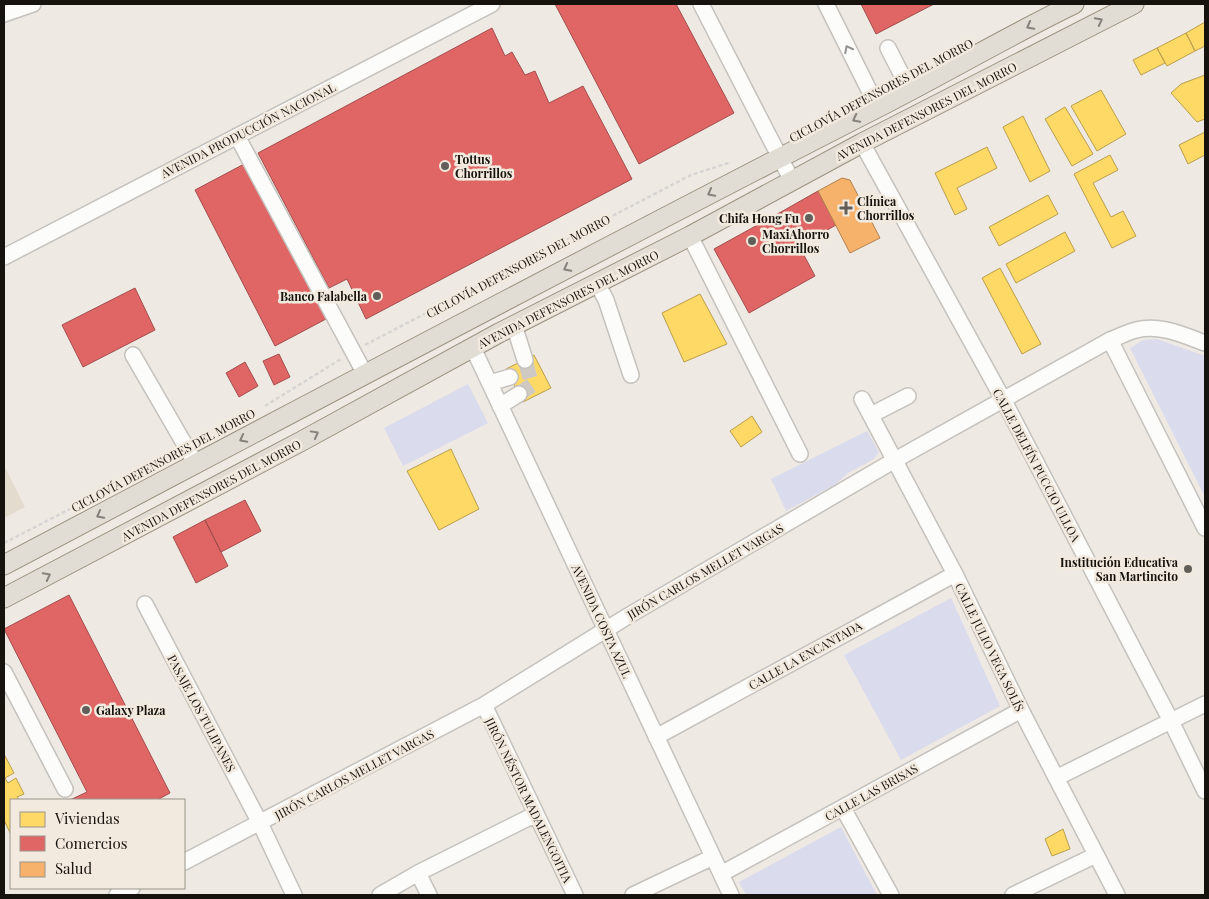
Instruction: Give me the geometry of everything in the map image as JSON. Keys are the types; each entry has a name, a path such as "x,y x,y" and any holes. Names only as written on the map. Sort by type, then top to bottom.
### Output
{"main road":[{"name":"AVENIDA DEFENSORES DEL MORRO","path":"4,565 780,157 878,108 1051,9 1074,4"},
{"name":"AVENIDA DEFENSORES DEL MORRO","path":"4,598 292,447 514,325 690,236 862,143 1134,4"}],"street":[{"path":"4,14 34,4"},
{"name":"AVENIDA PRODUCCIÓN NACIONAL","path":"4,257 492,4"},
{"path":"701,4 792,181"},
{"path":"826,4 878,108"},
{"path":"888,48 910,91"},
{"path":"237,136 365,374"},
{"name":"CALLE DELFÍN PUCCIO ULLOA","path":"862,143 1004,401 1171,721 1205,791"},
{"path":"690,236 800,454"},
{"path":"597,283 606,300 631,375"},
{"path":"514,325 524,360"},
{"name":"JIRÓN CARLOS MELLET VARGAS","path":"185,861 484,705 606,629 895,460 1004,401 1110,340 1137,330 1153,328 1168,329 1205,343"},
{"path":"1110,340 1205,528"},
{"name":"AVENIDA COSTA AZUL","path":"473,348 731,895"},
{"path":"133,355 196,464"},
{"path":"490,384 510,377"},
{"path":"500,406 519,394"},
{"path":"871,415 908,396"},
{"name":"CALLE JULIO VEGA SOLÍS","path":"862,399 955,574 1021,710 1117,895"},
{"name":"CALLE LA ENCANTADA","path":"656,737 955,574"},
{"name":"PASAJE LOS TULIPANES","path":"145,604 260,823 294,895"},
{"path":"4,672 65,789"},
{"path":"1056,778 1205,704"},
{"name":"JIRÓN NÉSTOR MADALENGOITIA","path":"484,705 575,895"},
{"name":"CALLE LAS BRISAS","path":"721,874 1021,710"},
{"path":"843,808 891,895"},
{"path":"380,895 536,814"},
{"path":"1013,895 1096,855"},
{"path":"633,895 713,857"},
{"path":"418,874 429,895"},
{"path":"117,895 130,889"}],"path":[{"name":"CICLOVÍA DEFENSORES DEL MORRO","path":"260,409 353,352 691,175 738,160"},
{"name":"CICLOVÍA DEFENSORES DEL MORRO","path":"4,544 74,507"}],"shaded area":[{"path":"1157,339 1205,356 1205,497 1130,348 1143,340"},
{"path":"468,384 488,423 403,466 384,428"},
{"path":"867,431 879,452 874,459 848,473 836,484 786,511 771,479"},
{"path":"4,465 25,507 4,518"},
{"path":"951,598 1000,706 901,760 844,655"},
{"path":"841,827 877,895 746,895 739,882"}],"building: Viviendas":[{"path":"1205,22 1205,46 1195,51 1186,33"},
{"path":"1186,33 1195,51 1167,66 1157,48"},
{"path":"1157,48 1165,63 1141,75 1133,60"},
{"path":"1205,75 1205,119 1197,122 1171,93 1181,84"},
{"path":"1101,90 1126,134 1097,151 1071,106"},
{"path":"1065,107 1093,154 1072,166 1045,119"},
{"path":"1023,116 1050,171 1030,182 1003,127"},
{"path":"1205,132 1205,155 1188,164 1179,145"},
{"path":"987,147 997,168 957,188 967,209 955,215 935,173"},
{"path":"1110,155 1118,170 1093,183 1111,217 1123,211 1136,236 1112,248 1074,174"},
{"path":"1048,195 1058,214 999,246 989,227"},
{"path":"1065,232 1075,251 1016,283 1006,264"},
{"path":"1000,268 1041,344 1022,354 982,278"},
{"path":"700,294 727,344 684,362 662,313"},
{"path":"534,355 551,388 523,402 506,369"},
{"path":"752,416 762,432 741,447 730,431"},
{"path":"451,449 479,509 439,530 407,471"},
{"path":"4,754 14,773 5,778 8,783 16,778 24,794 17,797 18,799 10,799 10,833 4,820"},
{"path":"1063,829 1070,849 1052,856 1045,839"}],"building: Comercios":[{"path":"555,4 676,4 734,113 639,164"},
{"path":"861,4 934,4 876,34"},
{"name":"Tottus Chorrillos","path":"492,28 505,56 512,52 525,75 535,71 549,103 583,86 632,179 366,319 347,279 329,288 258,153"},
{"path":"246,163 326,319 275,346 195,190"},
{"name":"Chifa Hong Fu","path":"818,191 836,225 799,246 781,212"},
{"path":"781,212 815,276 749,313 714,249"},
{"path":"135,288 155,330 83,367 62,325"},
{"path":"279,354 290,377 274,385 263,361"},
{"path":"245,362 258,386 239,397 226,373"},
{"path":"245,500 261,531 221,552 205,520"},
{"path":"205,520 228,566 196,583 173,537"},
{"name":"Galaxy Plaza","path":"69,595 170,793 159,799 72,799 87,792 4,629"}],"building: Salud":[{"name":"Clínica Chorrillos","path":"842,178 850,180 880,238 850,253 818,191"}],"tunnel":[{"path":"519,394 532,385 525,360"}],"place":[{"name":"Tottus Chorrillos","path":"445,166"},
{"name":"Clínica Chorrillos","path":"846,208"},
{"name":"Chifa Hong Fu","path":"809,218"},
{"name":"MaxiAhorro Chorrillos","path":"752,241"},
{"name":"Banco Falabella","path":"377,296"},
{"name":"Institución Educativa San Martincito","path":"1188,569"},
{"name":"Galaxy Plaza","path":"86,710"}]}
